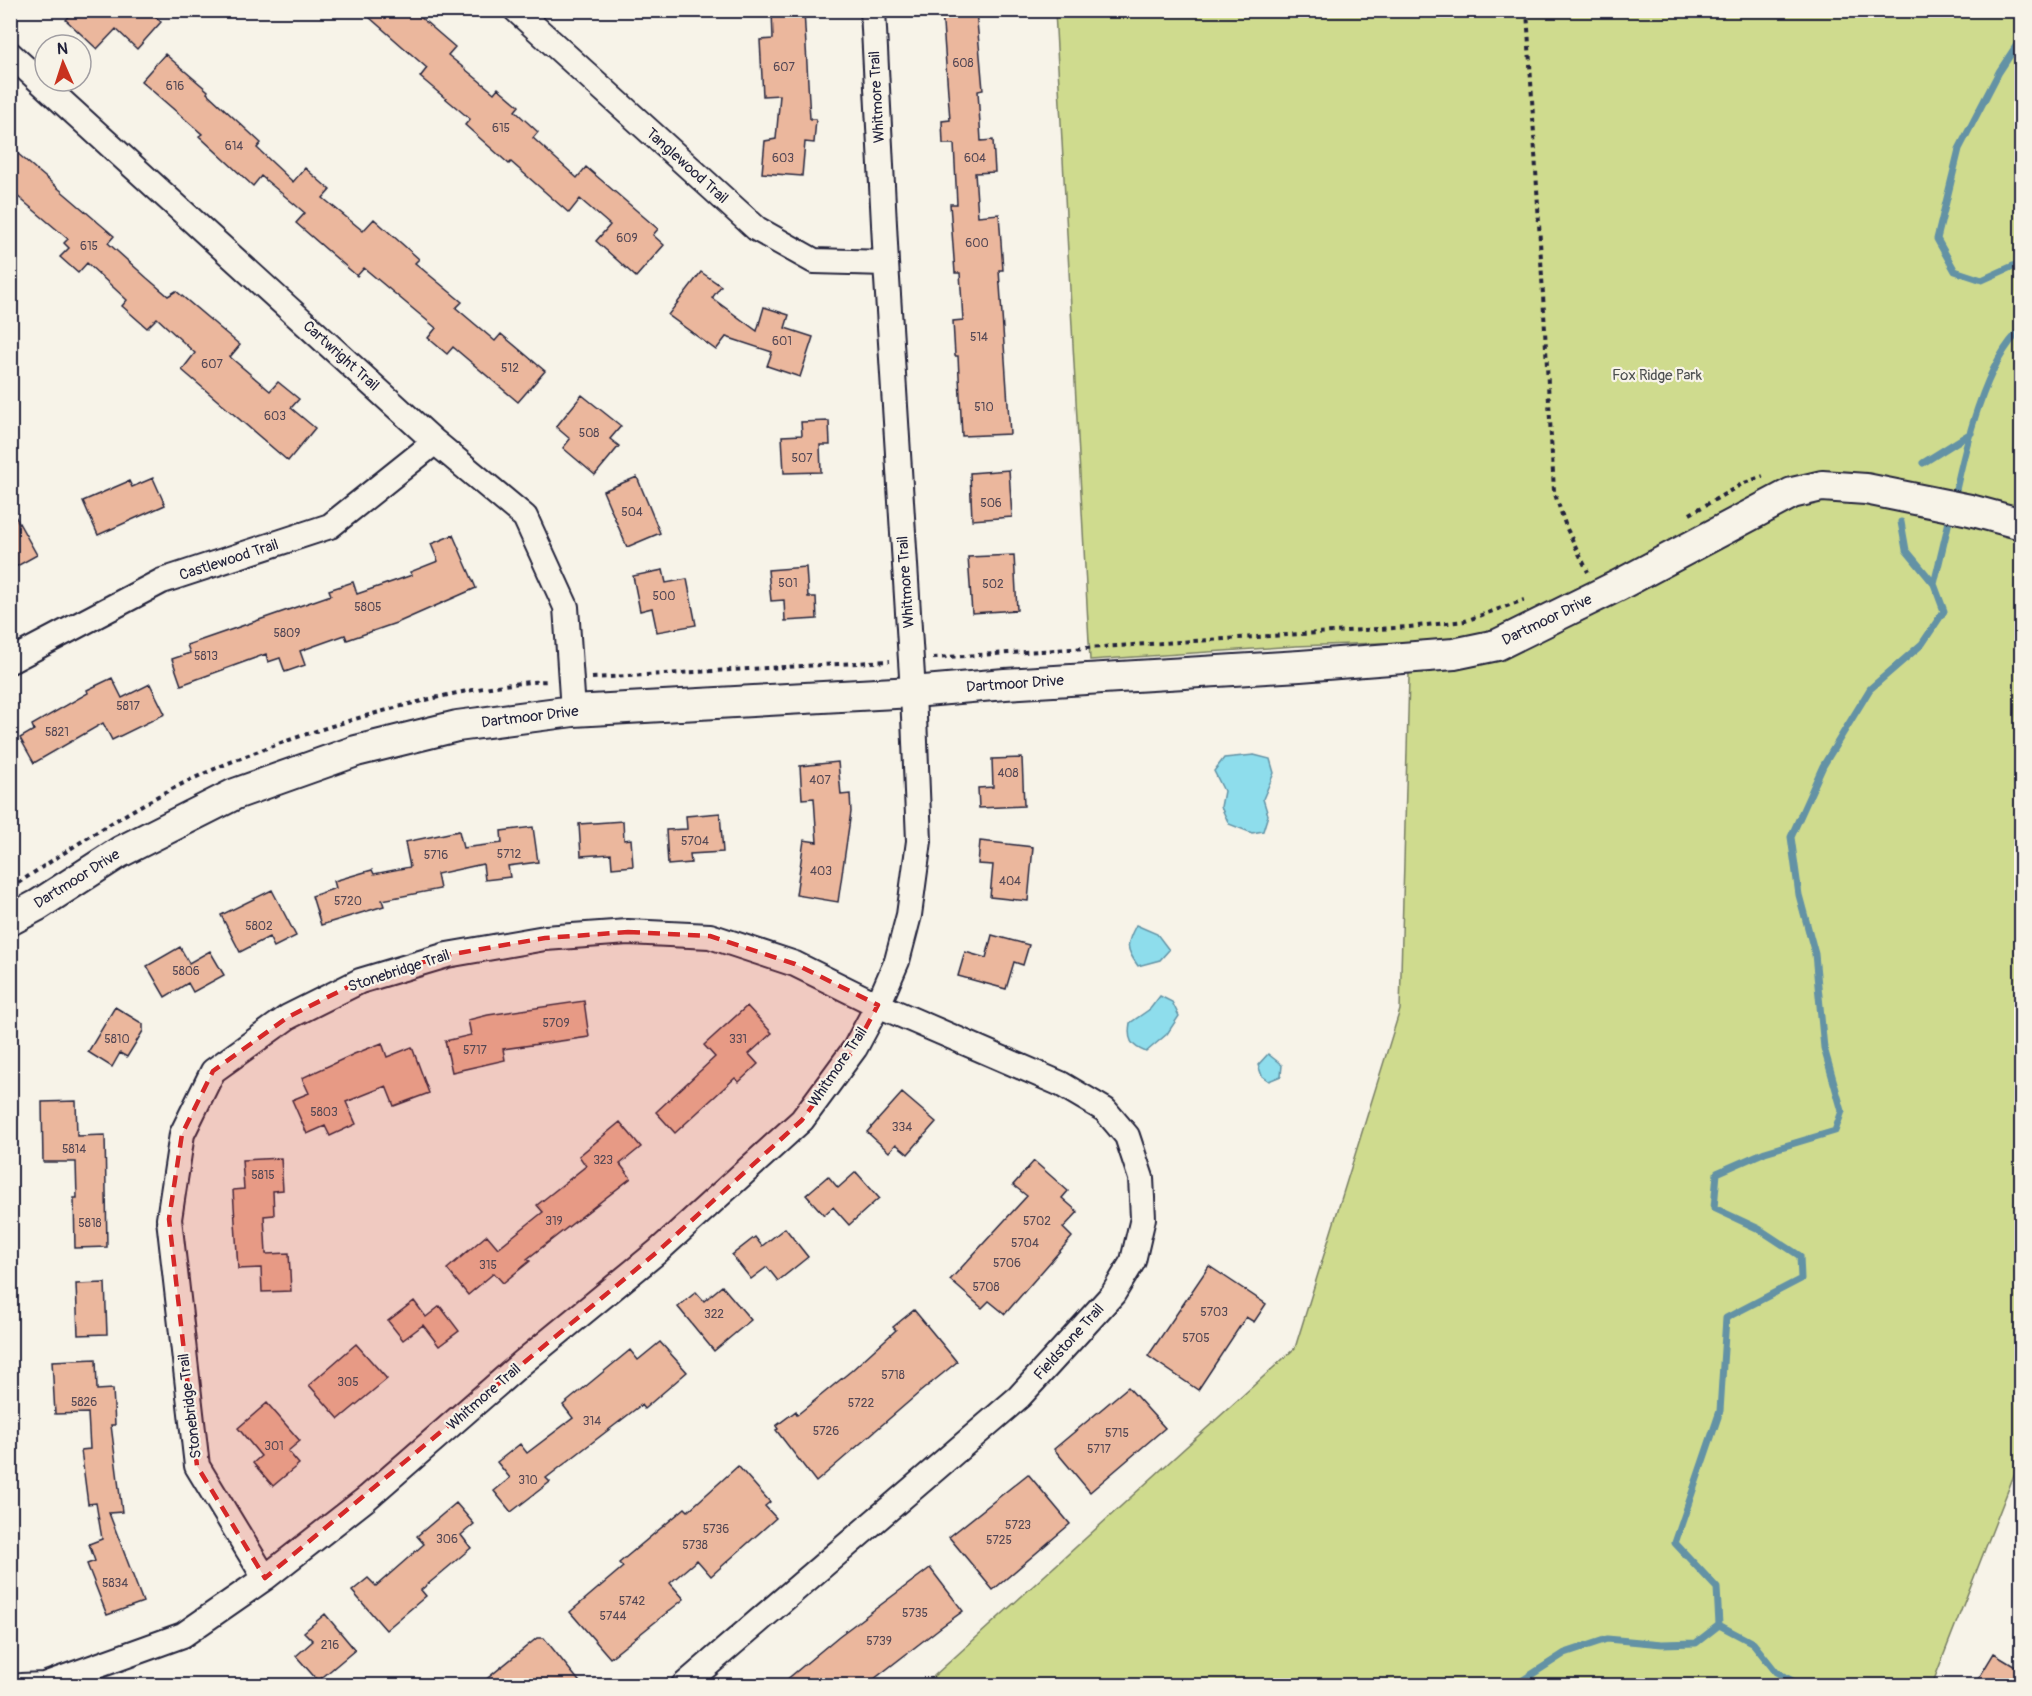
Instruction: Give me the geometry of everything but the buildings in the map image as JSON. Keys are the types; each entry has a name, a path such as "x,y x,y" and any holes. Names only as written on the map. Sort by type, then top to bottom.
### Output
{"street":[{"name":"Tanglewood Trail","path":"516,10 757,230 814,261 886,263"},
{"name":"Whitmore Trail","path":"21,1686 44,1685 183,1635 265,1578 367,1498 523,1362 657,1252 802,1120 855,1048 878,1005 897,961 909,915 919,841 913,692 886,263 873,10"},
{"name":"Cartwright Trail","path":"10,54 435,442 525,518 566,607 573,711"},
{"name":"Castlewood Trail","path":"10,661 162,581 330,526 435,442"},
{"name":"Dartmoor Drive","path":"10,920 38,905 120,852 235,794 356,751 457,726 573,711 913,692 1455,654 1497,645 1599,595 1792,493 1821,486 1866,489 1970,510 2022,524"},
{"name":"Stonebridge Trail","path":"265,1578 197,1466 169,1219 182,1134 213,1071 288,1017 360,981 447,955 545,939 628,932 710,936 795,964 878,1005"},
{"name":"Fieldstone Trail","path":"683,1686 1019,1397 1113,1294 1133,1261 1143,1218 1141,1178 1127,1136 1105,1110 1061,1084 878,1005"}],"path":[{"path":"1527,10 1554,491 1566,527 1599,595"}],"highlighted area":[{"path":"628,932 710,936 795,964 878,1005 855,1048 802,1120 657,1252 265,1578 197,1466 169,1219 182,1134 213,1071 288,1017 360,981 447,955 545,938"}],"green space":[{"name":"Fox Ridge Park","path":"1055,11 2021,11 2021,1457 1932,1685 923,1686 1295,1348 1400,1010 1409,677 1407,642 1296,646 1090,660"}],"water":[{"path":"1254,755 1270,759 1274,773 1263,799 1268,815 1263,831 1252,833 1229,824 1221,807 1224,791 1214,771 1224,758"},
{"path":"1136,925 1157,934 1169,950 1160,960 1138,966 1128,946"},
{"path":"1160,996 1172,1002 1179,1016 1167,1034 1146,1052 1131,1042 1130,1023 1150,1009"},
{"path":"1268,1054 1282,1065 1281,1076 1269,1081 1262,1076 1258,1065"}],"waterway":[{"path":"2022,37 1999,72 1959,149 1937,239 1955,271 1982,280 2022,262"},
{"path":"1954,499 1970,433 1987,384 2009,343 2022,329"},
{"path":"1923,463 1971,433"},
{"path":"1518,1686 1520,1682 1565,1653 1607,1639 1662,1644 1696,1643 1719,1625 1717,1588 1675,1543 1720,1411 1726,1318 1801,1279 1800,1256 1759,1229 1714,1208 1717,1173 1765,1152 1835,1131 1842,1111 1824,1048 1815,954 1799,895 1791,837 1823,766 1870,689 1922,644 1944,611 1934,584 1951,513"},
{"path":"1901,522 1906,550 1934,584"},
{"path":"1719,1625 1753,1643 1776,1672 1802,1686"}]}
